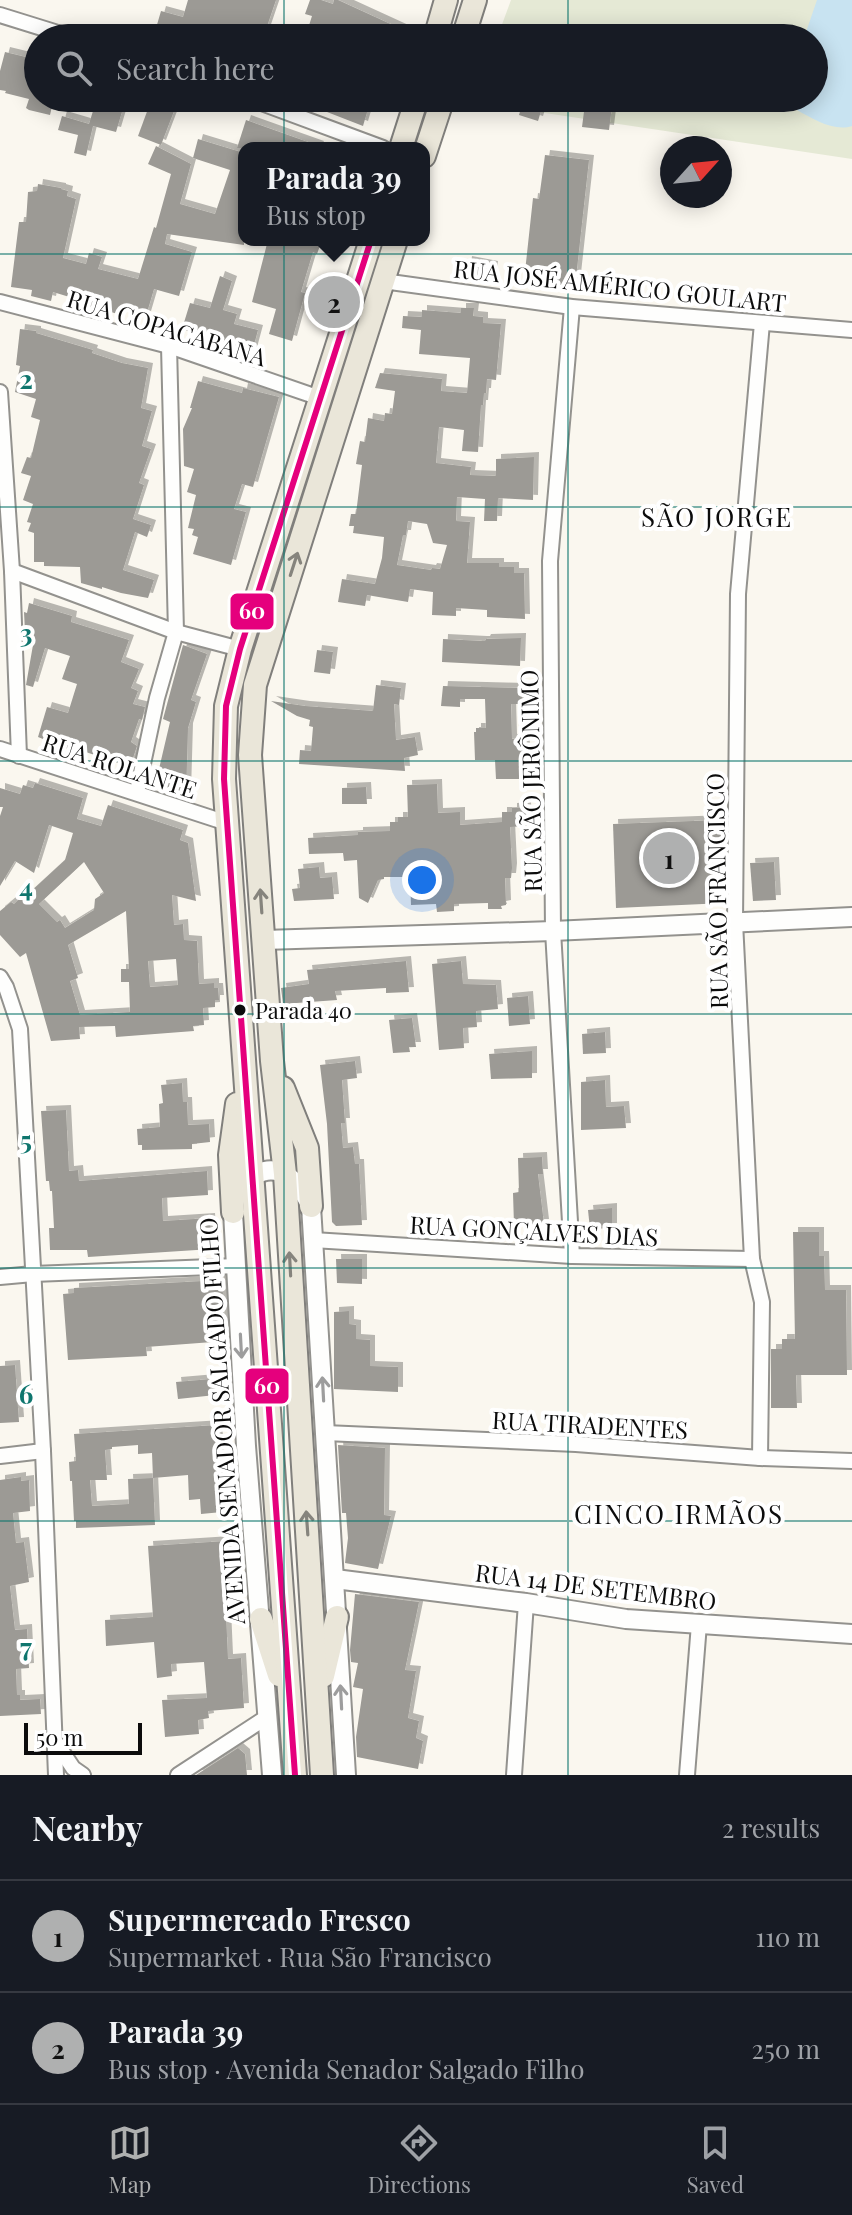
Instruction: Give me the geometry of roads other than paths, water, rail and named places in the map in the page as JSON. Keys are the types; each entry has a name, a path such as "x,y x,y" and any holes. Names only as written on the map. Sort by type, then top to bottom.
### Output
{"main road":[{"path":"439,24 446,0"},
{"path":"467,24 475,0"},
{"path":"403,142 413,112"},
{"path":"429,142 438,112"},
{"name":"AVENIDA SENADOR SALGADO FILHO","path":"295,1775 224,779 226,706 240,649 369,246"},
{"path":"322,1775 285,1174 272,1061 250,755 255,685 394,246"},
{"path":"272,1061 307,1148 311,1206"},
{"name":"AVENIDA SENADOR SALGADO FILHO","path":"233,1212 230,1155 243,1064"},
{"path":"318,1701 337,1617"},
{"path":"261,1619 290,1709"}],"street":[{"path":"0,15 29,24"},
{"path":"286,112 367,142"},
{"name":"RUA JOSÉ AMÉRICO GOULART","path":"383,281 572,307 852,330"},
{"name":"RUA COPACABANA","path":"0,302 169,346 320,398"},
{"name":"RUA SÃO JERÔNIMO","path":"572,307 550,561 553,931 572,1256"},
{"name":"RUA SÃO FRANCISCO","path":"760,1458 762,1302 752,1259 735,922 738,594 762,323"},
{"path":"137,792 157,698 176,632 169,346"},
{"path":"0,392 12,571 19,756"},
{"path":"12,571 176,632 240,649"},
{"name":"RUA ROLANTE","path":"0,749 227,823"},
{"path":"264,940 852,917"},
{"path":"0,977 20,1029 43,1451 56,1775"},
{"path":"233,1212 237,1193 244,1182 268,1170 285,1174 296,1181 311,1206 346,1775"},
{"name":"AVENIDA SENADOR SALGADO FILHO","path":"233,1212 246,1446 272,1775"},
{"name":"RUA GONÇALVES DIAS","path":"313,1240 572,1256 752,1259"},
{"path":"0,1277 237,1266"},
{"name":"RUA TIRADENTES","path":"325,1433 852,1461"},
{"path":"0,1456 43,1451"},
{"path":"257,1572 269,1595 282,1605 296,1608 312,1601 335,1579"},
{"name":"RUA 14 DE SETEMBRO","path":"335,1579 626,1619 852,1634"},
{"path":"514,1775 526,1603"},
{"path":"687,1775 699,1624"},
{"path":"178,1775 267,1717"},
{"path":"55,1741 73,1768 83,1775"}],"water":[{"path":"817,0 852,0 852,126 831,126 801,112 828,112 828,24 809,24"}],"place":[{"name":"Parada 39","path":"334,302"},
{"name":"Supermercado Fresco","path":"669,858"},
{"name":"Parada 40","path":"240,1010"}],"district":[{"name":"SÃO JORGE","path":"717,516"},
{"name":"CINCO IRMÃOS","path":"679,1513"}]}
